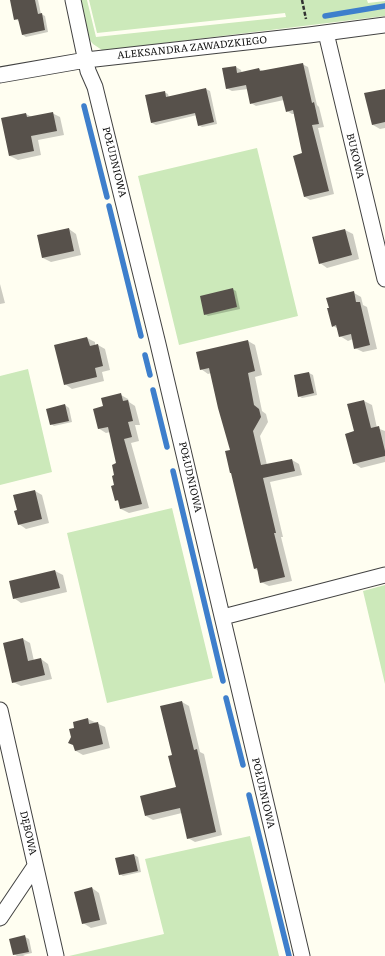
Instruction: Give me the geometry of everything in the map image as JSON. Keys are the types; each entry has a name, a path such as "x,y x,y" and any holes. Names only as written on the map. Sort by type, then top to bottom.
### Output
{"street":[{"name":"POŁUDNIOWA","path":"73,0 88,71 95,87 124,202 302,956"},
{"name":"ALEKSANDRA ZAWADZKIEGO","path":"0,75 86,60 385,25"},
{"name":"BUKOWA","path":"326,33 385,279"},
{"path":"223,617 385,575"},
{"name":"DĘBOWA","path":"0,710 56,956"},
{"path":"0,918 36,866"}],"green space":[{"path":"81,0 87,0 96,37 286,17 285,13 97,33 89,0 367,0 368,3 385,1 385,16 102,50 93,44 89,39"},
{"path":"257,148 298,316 179,345 138,176"},
{"path":"28,369 52,472 0,485 0,376"},
{"path":"172,508 213,678 107,703 67,533"},
{"path":"385,585 385,684 363,591"},
{"path":"250,836 279,956 69,956 164,934 145,859"}],"building":[{"path":"10,0 35,0 38,14 42,13 45,30 22,35 18,19 14,20"},
{"path":"303,63 312,103 314,102 319,124 312,125 329,191 304,197 293,156 302,153 293,110 286,112 282,96 250,104 246,85 226,89 222,68 236,66 237,73 259,68 260,71"},
{"path":"206,88 214,122 198,126 195,113 151,123 145,95 165,91 166,97"},
{"path":"385,89 385,122 372,125 364,93"},
{"path":"53,112 57,131 31,136 34,151 9,156 1,118 26,113 27,117"},
{"path":"69,228 74,251 42,258 37,235"},
{"path":"345,229 352,255 319,264 312,237"},
{"path":"233,288 237,307 204,315 200,296"},
{"path":"354,291 356,302 360,302 370,345 354,349 351,334 339,337 336,325 332,327 326,298"},
{"path":"87,337 90,346 98,344 103,366 95,368 97,377 64,385 54,345"},
{"path":"248,340 255,371 248,373 254,405 259,409 261,417 253,431 261,465 292,459 295,471 263,478 285,577 260,583 257,568 254,569 230,473 225,451 230,450 218,408 209,368 200,370 196,352"},
{"path":"309,372 314,393 298,397 294,375"},
{"path":"121,393 123,401 128,400 133,421 128,422 132,437 124,439 142,504 120,509 118,500 115,501 111,486 114,485 112,465 116,463 108,427 98,429 93,409 103,406 101,398"},
{"path":"364,400 371,428 379,426 385,456 353,464 345,434 354,431 347,404"},
{"path":"65,404 69,421 50,425 46,409"},
{"path":"35,490 42,519 18,525 14,511 17,510 13,495"},
{"path":"55,570 60,588 13,599 9,581"},
{"path":"23,638 28,661 41,658 45,675 12,683 3,643"},
{"path":"182,701 194,750 197,749 216,832 187,839 180,808 145,816 140,796 176,787 168,756 172,755 160,706"},
{"path":"88,718 89,724 98,722 103,744 75,751 73,745 68,743 71,737 69,729 74,728 73,722"},
{"path":"134,854 138,871 119,875 115,858"},
{"path":"92,887 100,920 82,924 74,892"},
{"path":"25,935 29,952 13,955 9,939"}],"waterway":[{"path":"325,16 385,6"},
{"path":"84,106 107,197"},
{"path":"109,206 141,336"},
{"path":"145,355 150,375"},
{"path":"153,390 167,447"},
{"path":"173,471 223,681"},
{"path":"226,698 243,765"},
{"path":"249,795 289,956"}]}
